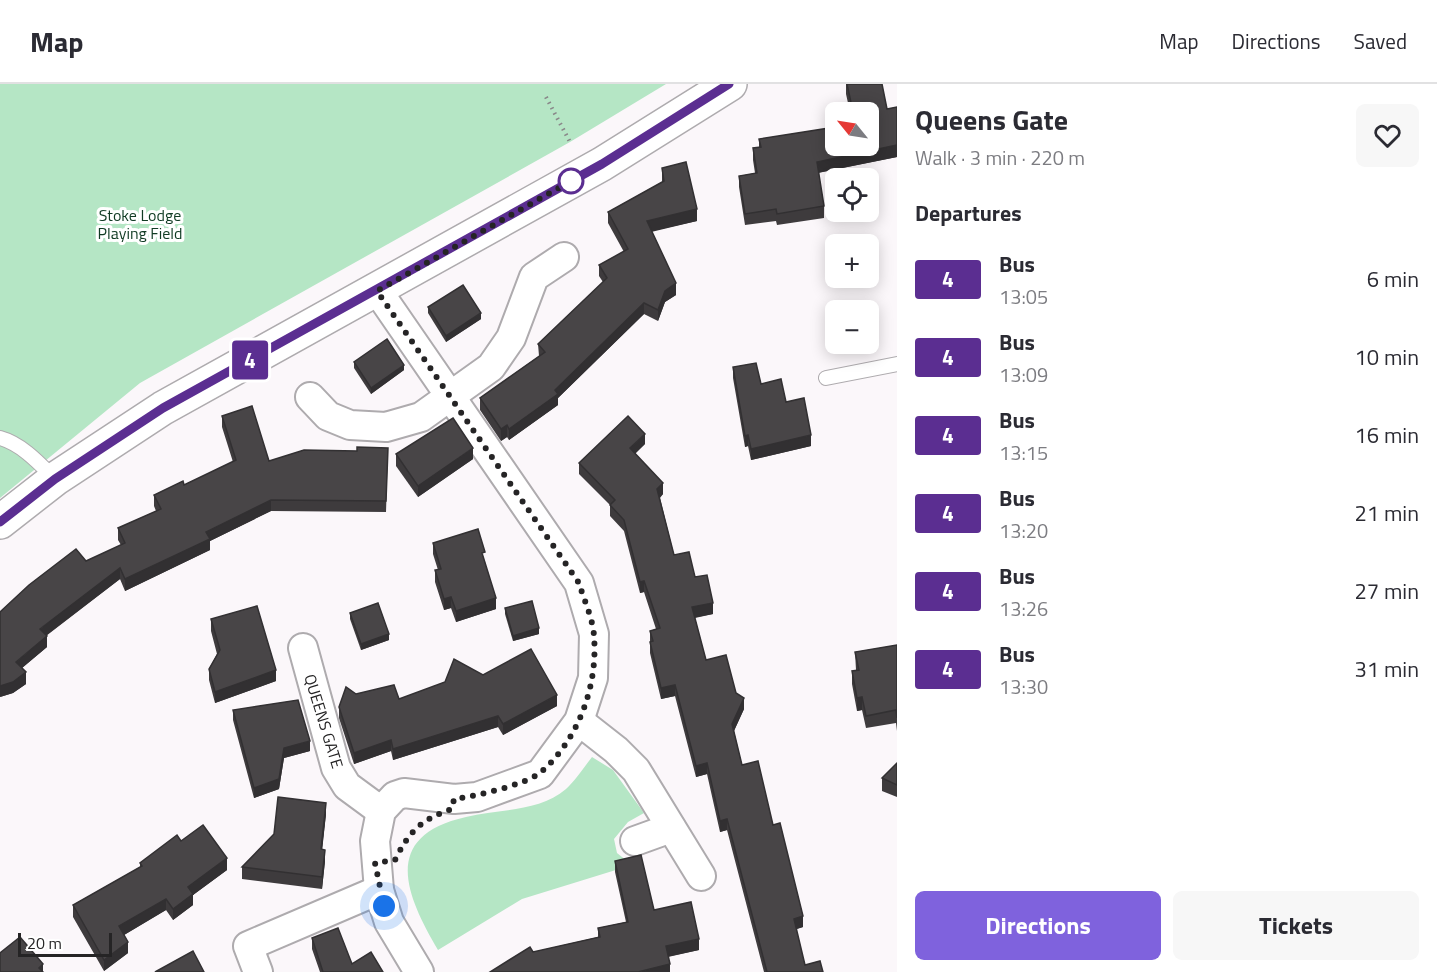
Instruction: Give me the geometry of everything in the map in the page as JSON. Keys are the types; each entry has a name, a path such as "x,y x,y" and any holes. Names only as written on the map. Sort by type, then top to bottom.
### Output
{"main road":[{"path":"0,522 55,479 163,408 602,164 729,84"}],"street":[{"path":"310,397 328,416 350,425 386,427 421,417 490,367 511,338 534,277 564,257"},
{"path":"377,291 579,583 594,634 593,678 579,721 540,774 477,797 454,799 404,793 395,796 381,811 375,841 379,890 389,922 419,972"},
{"name":"QUEENS GATE","path":"303,648 336,768 347,786 381,811"},
{"path":"579,721 616,750 636,770 701,876"},
{"path":"635,841 671,828"},
{"path":"258,972 248,946 379,890"}],"lane":[{"path":"826,378 897,364"},
{"path":"0,438 9,441 38,461 55,479"}],"path":[{"path":"546,97 570,142"}],"green space":[{"name":"Stoke Lodge Playing Field","path":"0,84 666,84 570,142 140,383 0,498"},
{"path":"592,757 613,770 644,813 628,822 614,839 617,853 632,865 522,899 438,950 416,908 410,888 408,870 411,853 421,838 439,826 466,817 518,809 544,802 566,789"}],"building":[{"path":"847,84 882,84 887,109 897,107 897,145 879,149 879,102 851,102"},
{"path":"825,129 825,156 845,156 817,162 824,206 777,214 776,209 745,214 739,176 757,173 753,148 761,147 759,139"},
{"path":"686,162 697,209 647,221 676,283 665,291 658,310 644,303 555,390 558,394 509,429 507,425 501,429 480,398 545,352 538,344 607,278 599,265 628,249 608,212 664,181 662,168"},
{"path":"463,285 481,313 446,336 428,307"},
{"path":"387,339 404,365 371,388 354,362"},
{"path":"756,363 761,384 781,379 786,402 804,398 811,435 751,449 748,435 745,436 733,367"},
{"path":"252,406 269,461 304,450 357,451 357,447 388,448 386,501 271,500 206,532 210,539 125,579 120,568 40,629 47,636 16,662 26,672 13,682 0,686 0,612 29,585 76,549 86,561 125,543 118,528 161,509 154,495 183,481 184,485 236,460 222,416"},
{"path":"628,416 645,434 630,448 663,483 657,489 674,555 689,552 695,577 707,575 713,603 692,607 706,660 726,655 736,693 744,698 732,724 742,765 758,761 773,825 780,823 803,916 794,919 805,965 820,961 823,972 767,972 727,819 720,821 707,763 696,766 675,685 661,688 650,642 653,641 650,631 660,628 644,581 640,582 624,520 610,505 615,500 579,463"},
{"path":"453,418 473,448 418,486 396,454"},
{"path":"478,529 485,552 482,553 496,598 456,611 451,597 444,599 435,570 441,569 433,543"},
{"path":"532,601 539,628 513,636 505,608"},
{"path":"378,603 389,634 361,644 350,613"},
{"path":"257,606 276,670 215,692 209,669 220,650 211,619"},
{"path":"897,645 897,718 896,710 866,716 862,697 857,698 852,671 859,670 855,652"},
{"path":"531,649 557,695 503,724 498,716 393,749 391,740 354,753 339,707 346,687 356,694 394,685 399,699 445,682 454,659 483,675"},
{"path":"298,700 310,741 284,748 279,779 254,788 233,710"},
{"path":"897,763 897,785 882,778"},
{"path":"278,797 326,803 321,849 325,850 322,877 242,867 274,834"},
{"path":"203,825 227,858 188,887 193,894 173,909 166,899 119,926 128,942 104,960 73,905 142,866 140,863 177,835 181,841"},
{"path":"641,855 654,910 691,902 699,939 666,946 670,964 638,972 490,972 530,947 533,952 600,937 598,928 628,922 615,861"},
{"path":"338,928 352,964 371,952 383,972 323,972 312,938"},
{"path":"20,937 43,964 39,968 43,972 0,972 0,953"},
{"path":"193,951 204,972 155,972"}],"bus line":[{"name":"4","path":"0,522 55,479 163,408 602,164 729,84"}],"route":[{"path":"384,906 375,863 395,860 405,840 417,826 452,809 454,799 477,797 540,774 558,752 579,721 586,704 593,678 594,634 579,583 377,291 571,181"}]}
